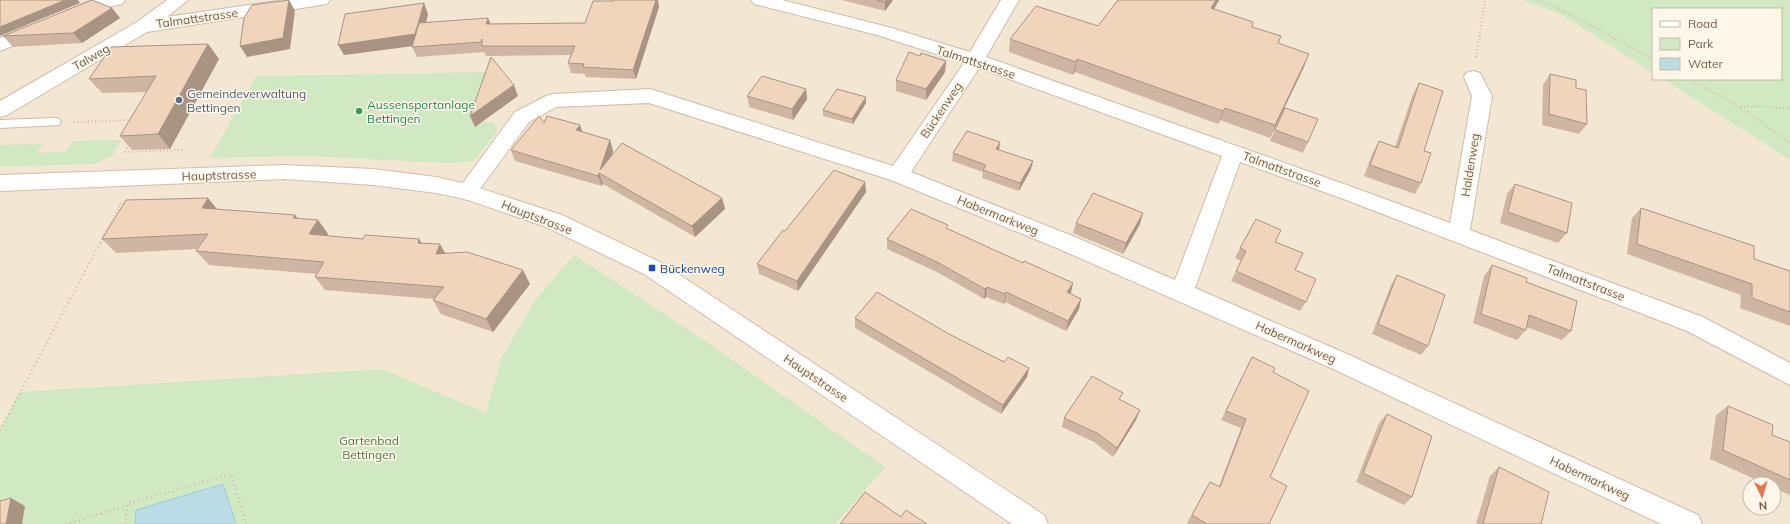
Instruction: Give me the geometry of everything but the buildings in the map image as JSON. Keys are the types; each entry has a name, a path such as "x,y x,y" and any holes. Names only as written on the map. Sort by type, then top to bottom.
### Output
{"street":[{"path":"0,46 98,4 116,0"},
{"name":"Talweg","path":"0,110 143,26 179,0"},
{"name":"Talmattstrasse","path":"143,26 321,0"},
{"name":"Talmattstrasse","path":"760,0 882,31 975,60 1234,152 1459,234 1695,324 1790,375"},
{"name":"Bückenweg","path":"898,175 975,60 1010,0"},
{"name":"Haldenweg","path":"1459,234 1482,96 1473,77"},
{"path":"467,192 522,117 553,101 650,96 898,175"},
{"path":"1182,292 1234,152"},
{"name":"Hauptstrasse","path":"0,183 284,172 373,177 467,192 554,221 652,268 1026,519"},
{"name":"Habermarkweg","path":"898,175 1182,292 1339,361 1689,524"}],"lane":[{"path":"0,124 55,122"}],"path":[{"path":"1480,34 1485,0"},
{"path":"1536,0 1560,9 1652,58"},
{"path":"1691,80 1740,107 1790,142"},
{"path":"213,95 246,94"},
{"path":"1740,107 1763,106 1790,109"},
{"path":"55,122 136,120"},
{"path":"132,139 125,152 183,150"},
{"path":"0,430 134,178"},
{"path":"66,524 127,506 127,504 231,474 246,524"},
{"path":"125,524 127,506"}],"shaded area":[{"path":"0,0 1522,0 1560,14 1652,72 1652,80 1665,80 1790,160 1790,524 0,524"}],"green space":[{"path":"1522,0 1790,0 1790,160 1665,80 1782,80 1782,8 1652,8 1652,72 1560,14"},
{"name":"Aussensportanlage Bettingen","path":"494,72 477,122 493,122 498,130 474,161 449,163 305,156 210,158 256,76"},
{"path":"122,140 112,156 94,164 0,167 0,145 43,144 36,153 66,152 74,141"},
{"name":"Gartenbad Bettingen","path":"574,255 701,338 885,467 835,524 0,524 0,430 20,392 382,369 486,413 501,359 534,302"}],"water":[{"path":"223,484 236,524 135,524 136,510"}],"place":[{"name":"Gemeindeverwaltung Bettingen","path":"179,100"},
{"name":"Aussensportanlage Bettingen","path":"359,111"},
{"name":"Bückenweg","path":"652,268"}]}
